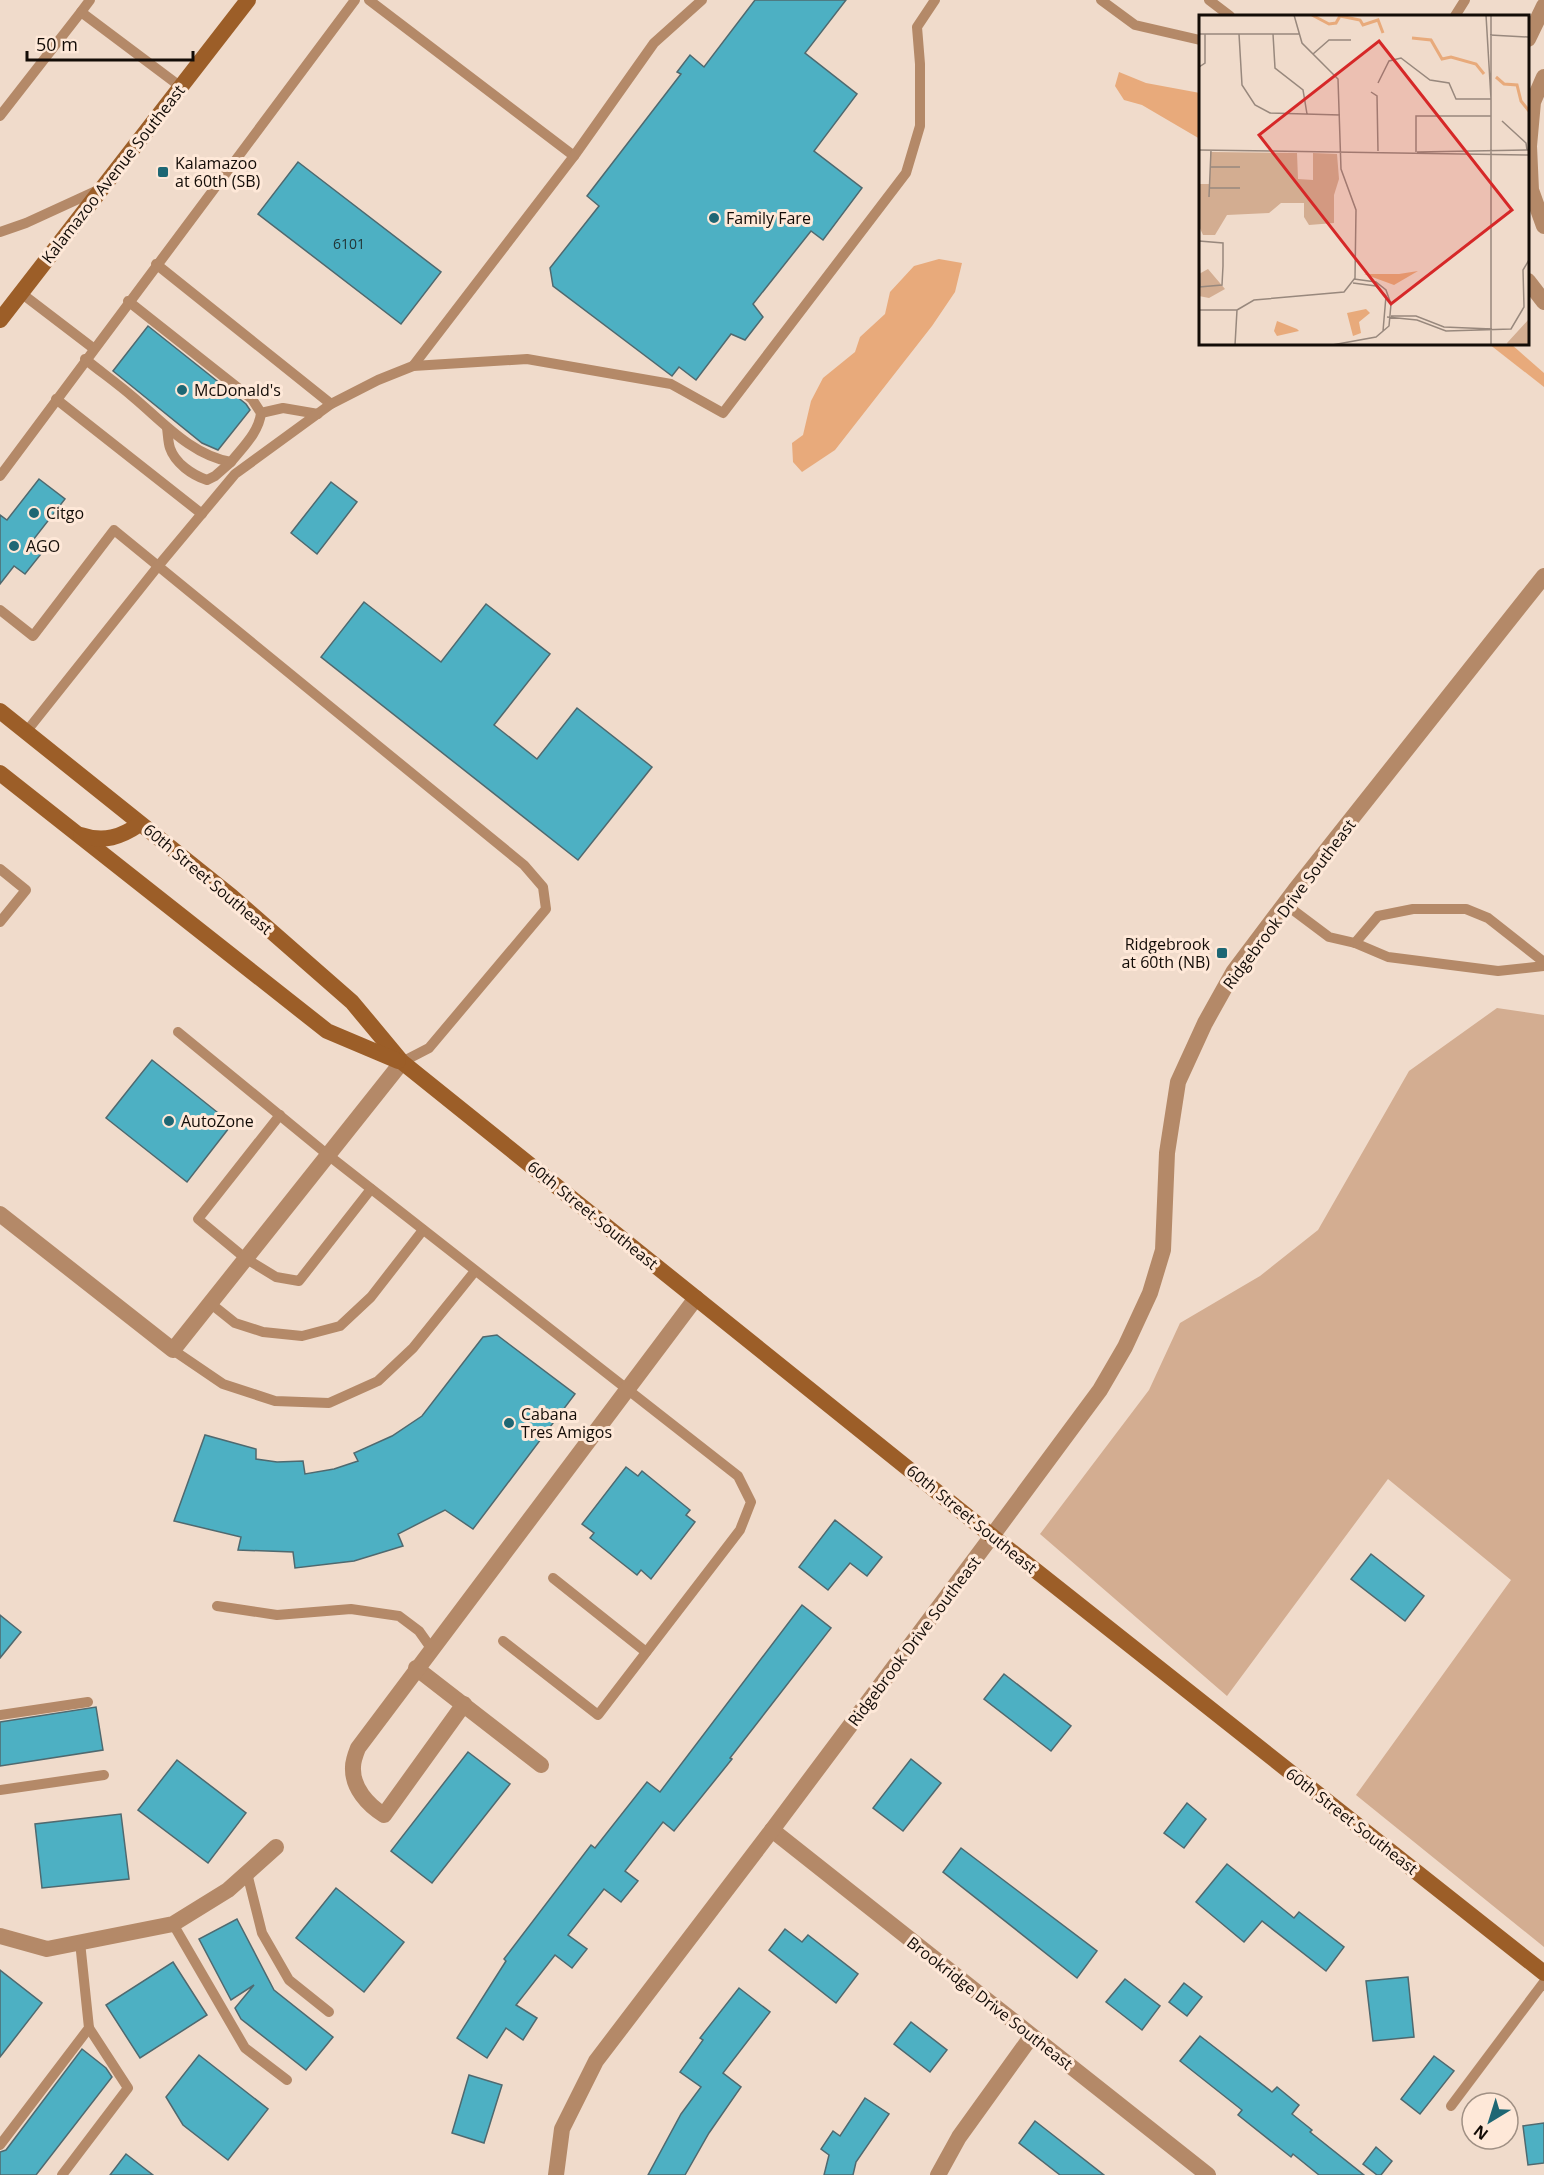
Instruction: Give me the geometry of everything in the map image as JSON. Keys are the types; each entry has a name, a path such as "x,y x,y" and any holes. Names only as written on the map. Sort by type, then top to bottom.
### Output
{"main road":[{"name":"Kalamazoo Avenue Southeast","path":"0,320 248,0"},
{"name":"60th Street Southeast","path":"0,711 231,896 352,1002 402,1062 992,1536 1544,1973"},
{"name":"60th Street Southeast","path":"2,779 77,834 327,1031 402,1062"},
{"path":"77,834 92,839 108,840 126,834 140,824"}],"street":[{"path":"1529,35 1544,6"},
{"path":"1544,77 1533,102 1529,128 1531,190 1544,226"},
{"path":"1529,283 1544,302"},
{"name":"Ridgebrook Drive Southeast","path":"556,2175 562,2129 596,2061 992,1536 1100,1390 1125,1347 1150,1293 1163,1250 1167,1153 1178,1082 1205,1023 1234,971 1544,576"},
{"path":"0,1214 173,1350 402,1062"},
{"path":"464,1704 384,1815 371,1807 358,1790 352,1767 358,1748 696,1298"},
{"path":"416,1668 541,1764"},
{"name":"Brookridge Drive Southeast","path":"772,1830 1208,2175"},
{"path":"0,1936 47,1949 173,1924 228,1890 276,1848"},
{"path":"938,2175 959,2137 1031,2037"}],"lane":[{"path":"0,116 90,0"},
{"path":"0,476 128,301 355,0"},
{"path":"369,0 574,156"},
{"path":"413,366 574,156 654,43 702,0"},
{"path":"26,732 235,474 331,404 378,380 413,366 527,359 672,384 723,412 906,172 920,126 920,64 917,27 935,0"},
{"path":"1101,0 1135,26 1199,40"},
{"path":"1209,0 1229,15"},
{"path":"1456,15 1465,0"},
{"path":"81,12 181,87"},
{"path":"0,232 26,223 104,187"},
{"path":"156,264 331,404"},
{"path":"21,293 93,348"},
{"path":"128,301 252,399 261,413 260,424 231,462 207,480 195,476 176,459 170,448 167,428"},
{"path":"85,359 135,398 167,428 201,452 216,459 231,462"},
{"path":"56,399 202,514"},
{"path":"261,413 283,408 318,414"},
{"path":"0,610 33,636 114,530 524,865 543,887 546,909 429,1048 402,1062"},
{"path":"0,869 26,890 0,922"},
{"path":"1285,904 1329,937 1355,943 1388,957 1498,971 1544,964"},
{"path":"1355,943 1378,916 1413,909 1466,909 1488,918 1544,964"},
{"path":"178,1032 328,1155 738,1476 751,1502 740,1530 598,1715 503,1641"},
{"path":"280,1115 198,1219 245,1258 276,1277 299,1281 371,1189"},
{"path":"210,1303 235,1323 263,1332 302,1336 340,1326 371,1297 423,1230"},
{"path":"173,1350 223,1384 275,1401 329,1403 378,1381 413,1348 475,1271"},
{"path":"553,1578 646,1652"},
{"path":"217,1606 277,1615 351,1609 399,1616 419,1631 431,1648"},
{"path":"0,1715 88,1702"},
{"path":"0,1790 104,1775"},
{"path":"247,1873 262,1933 289,1980 329,2012"},
{"path":"173,1924 245,2048 287,2080"},
{"path":"62,2175 128,2088 89,2028 80,1942"},
{"path":"1451,2106 1544,1982"},
{"path":"0,2145 89,2028"}],"shaded area":[{"path":"1119,72 1146,83 1199,93 1199,138 1142,105 1124,100 1115,86"},
{"path":"939,259 962,263 955,292 932,326 835,450 802,472 793,462 792,443 803,435 811,401 823,378 855,352 860,337 885,314 890,292 914,266"},
{"path":"1490,345 1512,345 1544,373 1544,387"},
{"path":"1497,1008 1544,1015 1544,1947 1356,1795 1511,1580 1388,1479 1227,1696 1040,1534 1149,1390 1180,1323 1260,1276 1318,1230 1409,1071"}],"building":[{"name":"Family Fare","path":"755,0 846,0 805,53 857,94 814,151 862,188 823,240 811,231 753,304 763,317 745,340 731,334 696,380 679,367 672,376 553,286 550,268 599,206 587,196 681,74 677,72 690,55 704,67"},
{"path":"298,162 441,272 401,324 258,214"},
{"name":"McDonald's","path":"148,326 246,404 250,410 218,450 202,443 113,371"},
{"path":"39,479 65,499 33,540 45,549 25,574 14,566 0,584 0,515 7,520"},
{"path":"331,482 357,502 317,554 291,533"},
{"path":"364,602 441,662 486,604 550,654 494,725 537,759 577,708 652,767 578,860 321,657"},
{"name":"AutoZone","path":"152,1060 232,1124 187,1182 106,1118"},
{"path":"497,1335 575,1394 473,1529 445,1510 398,1534 403,1546 354,1561 295,1568 293,1552 238,1550 241,1537 174,1521 205,1435 256,1449 256,1459 277,1462 303,1461 305,1474 334,1469 358,1461 354,1453 392,1436 422,1416 483,1337"},
{"path":"626,1467 638,1476 642,1471 690,1510 686,1515 695,1522 651,1579 641,1570 637,1575 590,1538 594,1533 582,1524"},
{"path":"835,1520 882,1557 867,1576 850,1563 828,1590 799,1567"},
{"path":"1371,1554 1424,1596 1405,1621 1351,1579"},
{"path":"802,1605 831,1628 730,1758 732,1759 674,1831 663,1822 625,1871 638,1881 621,1902 604,1889 568,1935 587,1949 572,1968 555,1955 516,2005 537,2018 523,2040 506,2028 487,2058 457,2038 506,1961 504,1959 591,1845 595,1848 647,1782 660,1792"},
{"path":"0,1615 21,1632 0,1658"},
{"path":"1004,1674 1071,1726 1051,1751 984,1699"},
{"path":"96,1707 103,1750 0,1766 0,1722"},
{"path":"468,1752 510,1784 432,1883 391,1851"},
{"path":"911,1759 941,1783 903,1831 873,1808"},
{"path":"177,1760 246,1813 208,1863 138,1810"},
{"path":"1187,1803 1206,1819 1184,1848 1164,1833"},
{"path":"121,1814 129,1879 42,1888 35,1824"},
{"path":"961,1848 1097,1951 1077,1978 943,1872"},
{"path":"1227,1864 1294,1918 1299,1912 1344,1947 1326,1971 1262,1921 1244,1942 1196,1902"},
{"path":"336,1888 404,1942 364,1992 296,1938"},
{"path":"237,1919 274,1990 333,2037 306,2070 241,2019 235,2008 254,1985 231,2000 199,1939"},
{"path":"785,1929 802,1942 808,1935 858,1974 836,2003 769,1950"},
{"path":"173,1962 207,2015 140,2058 106,2005"},
{"path":"0,1970 42,2003 0,2057"},
{"path":"1408,1977 1414,2037 1373,2041 1366,1981"},
{"path":"1125,1979 1160,2006 1142,2030 1106,2002"},
{"path":"1184,1983 1202,1997 1187,2016 1169,2002"},
{"path":"739,1988 770,2012 723,2073 741,2087 709,2133 685,2175 648,2175 681,2114 701,2087 680,2072 703,2040 700,2038"},
{"path":"911,2022 947,2050 930,2072 894,2044"},
{"path":"1200,2036 1272,2092 1277,2087 1299,2105 1292,2114 1312,2130 1310,2132 1364,2175 1319,2175 1293,2154 1291,2157 1238,2115 1242,2110 1180,2061"},
{"path":"82,2049 106,2068 112,2077 36,2175 0,2175 0,2152 6,2150"},
{"path":"199,2055 268,2109 228,2160 183,2125 166,2097"},
{"path":"1434,2056 1454,2071 1420,2114 1401,2099"},
{"path":"469,2075 502,2085 484,2143 452,2133"},
{"path":"865,2098 889,2114 856,2162 853,2175 824,2175 829,2155 821,2149 833,2131 840,2136"},
{"path":"1035,2121 1104,2175 1060,2175 1019,2143"},
{"path":"1544,2123 1544,2163 1528,2165 1523,2126"},
{"path":"1376,2147 1392,2161 1381,2175 1377,2175 1363,2164"},
{"path":"126,2154 153,2175 110,2175"}],"place":[{"name":"Kalamazoo at 60th (SB)","path":"163,172"},
{"name":"Family Fare","path":"714,218"},
{"name":"McDonald's","path":"182,390"},
{"name":"Citgo","path":"34,513"},
{"name":"AGO","path":"14,546"},
{"name":"Ridgebrook at 60th (NB)","path":"1222,953"},
{"name":"AutoZone","path":"169,1121"},
{"name":"Cabana Tres Amigos","path":"509,1423"}]}
